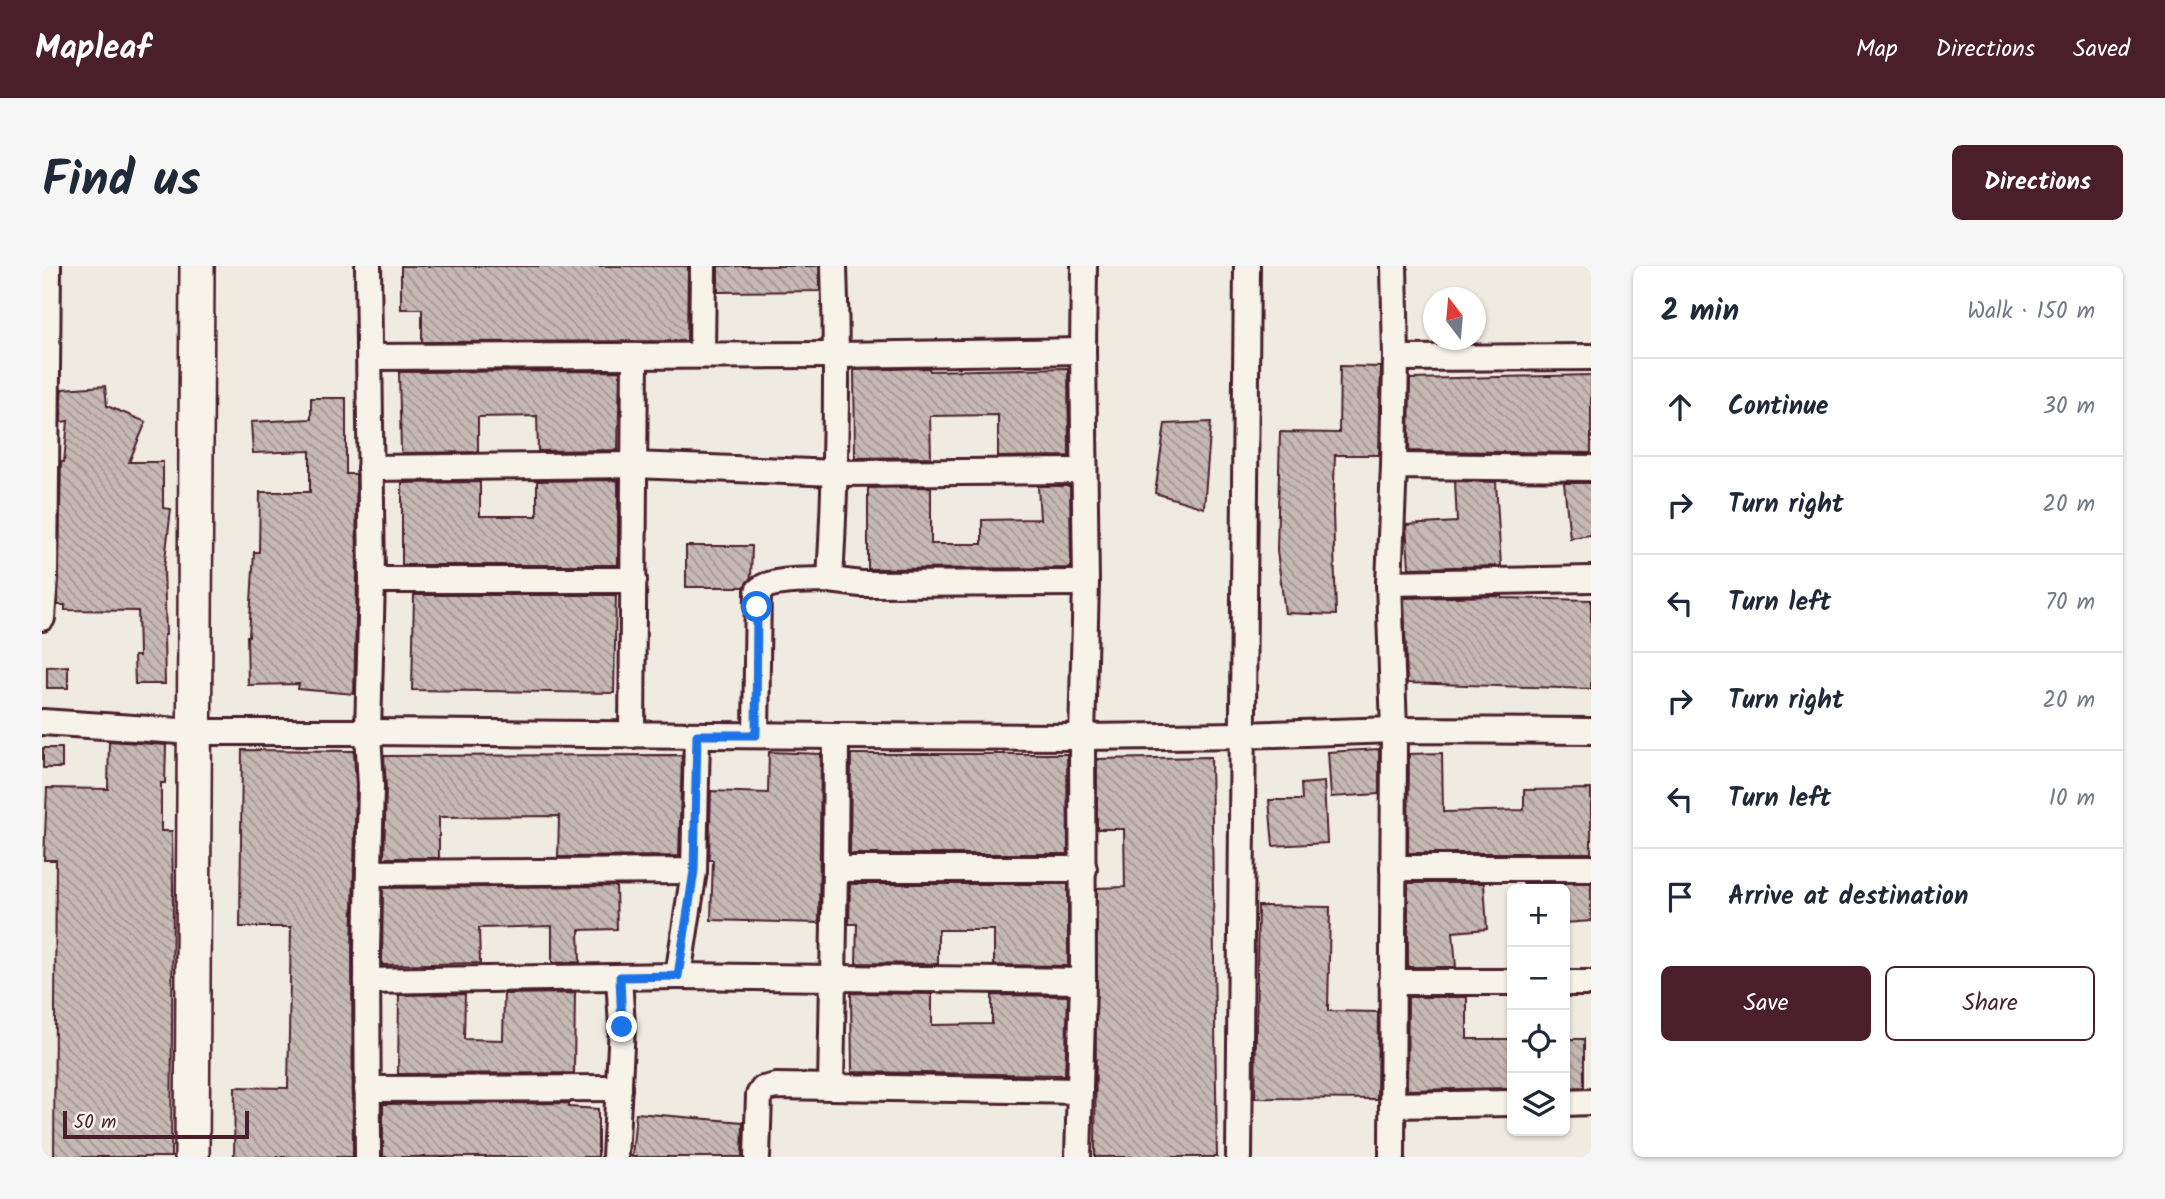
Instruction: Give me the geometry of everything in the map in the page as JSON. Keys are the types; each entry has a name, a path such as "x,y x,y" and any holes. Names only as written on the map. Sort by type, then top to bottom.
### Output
{"main road":[{"path":"192,1157 197,266"}],"street":[{"path":"42,618 44,356 48,266"},
{"path":"368,266 372,580 368,732 371,786 367,981 368,1157"},
{"path":"702,355 703,266"},
{"path":"830,580 836,473 837,355 834,266"},
{"path":"1079,1157 1084,869 1082,737 1086,583 1084,266"},
{"path":"1239,1157 1247,266"},
{"path":"1392,1157 1394,730 1389,583 1396,358 1394,266"},
{"path":"370,358 1083,351"},
{"path":"632,735 635,356"},
{"path":"1396,358 1591,358"},
{"path":"370,468 634,465 836,473 1084,471"},
{"path":"1394,466 1591,468"},
{"path":"1389,583 1591,579"},
{"path":"372,580 634,580"},
{"path":"756,735 758,591 764,585 830,580 861,584 1086,583"},
{"path":"42,722 195,732 632,735 1082,737 1394,730 1591,731"},
{"path":"678,976 694,871 697,735"},
{"path":"831,1087 835,979 836,736"},
{"path":"1393,867 1591,868"},
{"path":"835,869 1084,869"},
{"path":"369,873 694,871"},
{"path":"367,981 678,976 1083,981"},
{"path":"615,1157 622,1027 620,977"},
{"path":"1392,982 1507,982"},
{"path":"1570,983 1591,983"},
{"path":"757,1157 759,1096 763,1089 776,1086 1080,1091"},
{"path":"367,1089 618,1088"},
{"path":"1570,1103 1591,1102"},
{"path":"1392,1105 1507,1104"}],"building":[{"path":"401,266 688,266 687,341 422,342 422,309 401,309"},
{"path":"718,266 819,266 820,291 718,292"},
{"path":"1340,366 1381,367 1379,455 1335,455 1333,512 1336,615 1285,613 1277,551 1280,432 1339,433"},
{"path":"929,368 930,371 1068,368 1069,456 998,457 998,415 930,416 931,457 855,458 854,370"},
{"path":"620,371 618,450 538,451 537,416 478,417 478,452 402,453 399,372"},
{"path":"1591,375 1591,453 1409,451 1410,379"},
{"path":"105,386 107,406 146,422 129,462 163,462 163,508 171,509 164,568 165,684 135,684 134,656 139,656 138,611 65,610 65,605 58,605 61,462 64,462 68,421 61,422 62,389"},
{"path":"311,398 346,398 346,474 356,474 354,694 298,689 299,684 248,685 247,636 254,552 259,552 260,492 310,492 310,451 253,453 251,422 311,419"},
{"path":"1211,422 1204,508 1155,493 1165,424"},
{"path":"618,480 618,565 402,565 402,483 480,482 480,516 537,516 537,481"},
{"path":"1455,481 1496,482 1501,566 1409,568 1406,525 1457,522"},
{"path":"1564,483 1591,483 1591,535 1570,538"},
{"path":"1038,486 1070,486 1071,568 868,569 868,488 931,487 931,544 982,544 982,520 1040,519"},
{"path":"686,546 752,546 751,577 744,587 686,587"},
{"path":"414,595 616,595 614,693 412,690"},
{"path":"1502,596 1591,600 1591,689 1407,683 1404,598"},
{"path":"68,666 68,688 47,688 47,667"},
{"path":"109,741 166,745 165,783 161,783 161,831 172,831 171,1157 54,1157 56,860 44,860 47,788 108,789"},
{"path":"43,748 62,748 62,768 43,768"},
{"path":"1379,749 1379,794 1331,797 1328,752"},
{"path":"242,750 354,751 353,1157 234,1157 235,1087 288,1088 291,927 240,927"},
{"path":"769,752 821,754 819,923 711,920 711,791 768,793"},
{"path":"1442,753 1443,812 1524,810 1524,790 1591,789 1591,853 1408,853 1409,754"},
{"path":"851,754 1067,754 1068,854 850,854"},
{"path":"682,755 679,856 558,857 559,816 439,817 439,858 384,858 384,756"},
{"path":"1211,757 1217,1157 1095,1157 1097,888 1125,887 1124,829 1097,829 1097,759"},
{"path":"1324,782 1327,843 1273,846 1269,800 1302,800 1301,784"},
{"path":"1408,883 1484,883 1487,929 1453,932 1456,967 1408,967"},
{"path":"1591,883 1591,921 1570,923 1570,884 1524,884"},
{"path":"850,884 1068,884 1068,966 994,965 994,930 938,930 938,964 856,963 857,924 849,924"},
{"path":"616,886 617,929 579,930 580,962 552,963 552,926 479,928 480,963 382,965 383,888"},
{"path":"1258,906 1330,907 1328,1011 1378,1012 1377,1099 1255,1098"},
{"path":"575,993 574,1073 398,1074 399,995 465,994 464,1039 503,1040 504,994"},
{"path":"851,993 932,994 932,1025 992,1024 992,995 1068,996 1065,1075 852,1072"},
{"path":"1408,997 1467,997 1467,1039 1507,1039 1507,1088 1407,1090"},
{"path":"1570,1039 1584,1039 1584,1087 1570,1088"},
{"path":"569,1103 569,1107 598,1109 598,1157 383,1157 383,1104"},
{"path":"636,1113 743,1122 742,1157 632,1157"}],"route":[{"path":"622,1027 620,977 678,976 694,871 697,735 756,735 757,607"}]}
